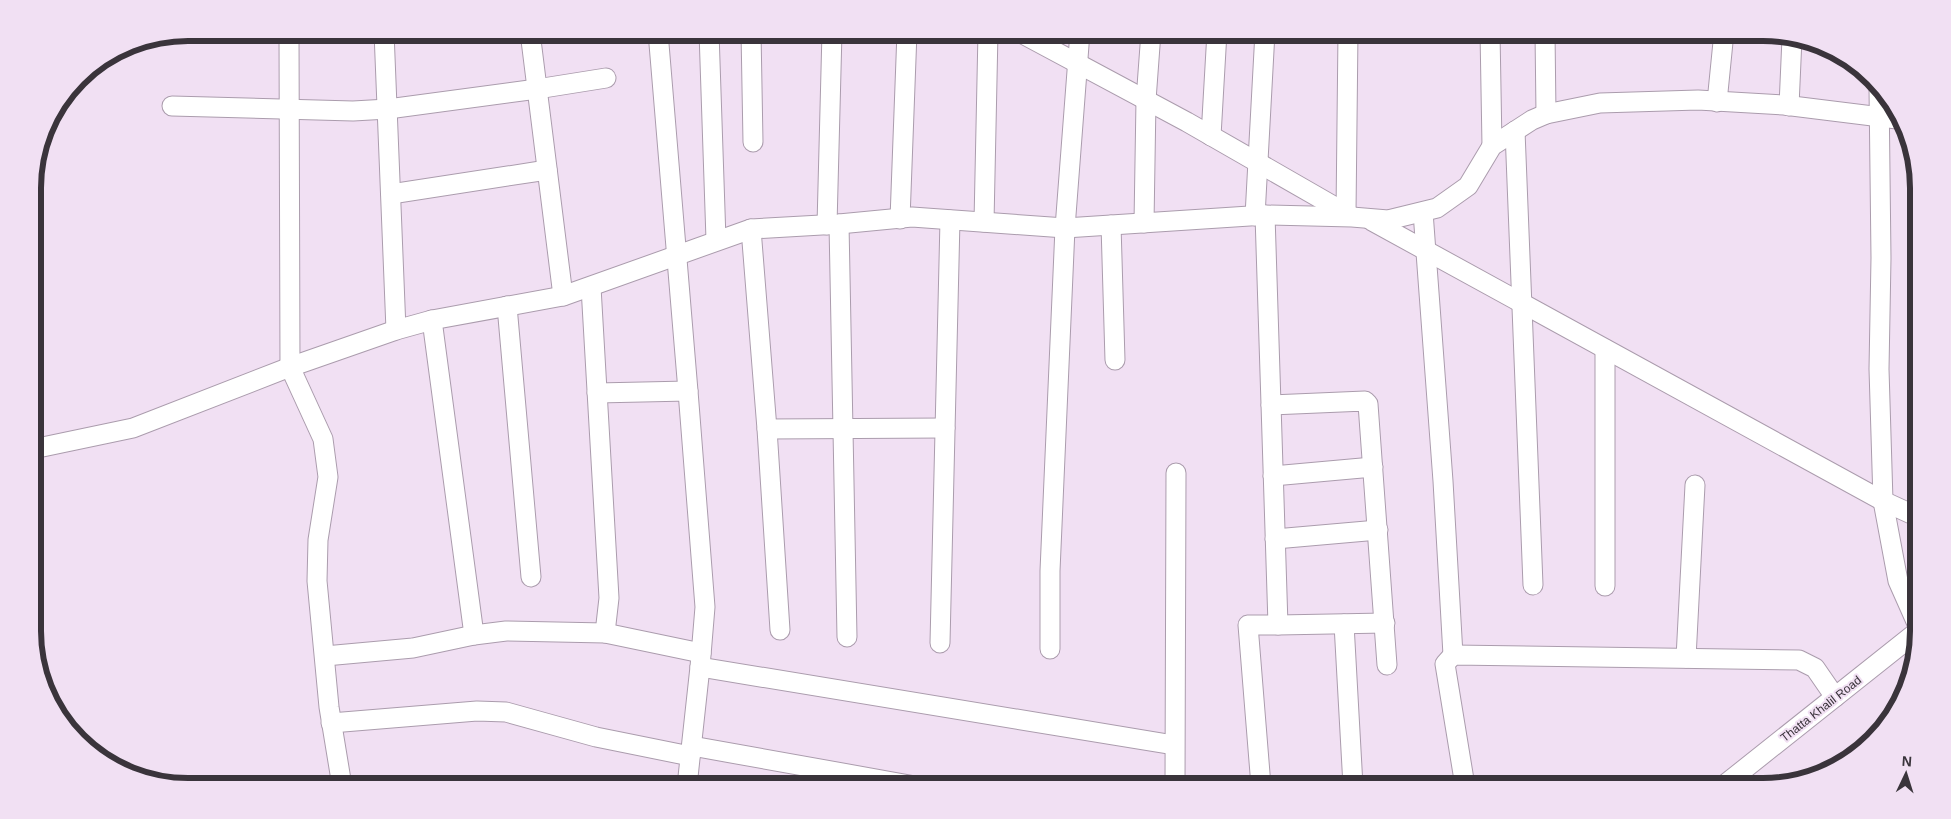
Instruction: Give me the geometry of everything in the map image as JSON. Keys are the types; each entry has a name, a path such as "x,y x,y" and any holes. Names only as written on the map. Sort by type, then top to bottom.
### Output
{"street":[{"path":"984,222 988,41"},
{"path":"1037,41 1355,216 1426,251 1883,501 1910,513"},
{"path":"1050,649 1050,571 1065,228 1079,41"},
{"path":"1144,223 1146,100 1150,41"},
{"path":"1211,136 1216,41"},
{"path":"1265,41 1258,163 1271,405 1278,625"},
{"path":"1348,41 1355,216"},
{"path":"1490,41 1492,146"},
{"path":"1545,41 1546,114"},
{"path":"1717,102 1723,41"},
{"path":"289,42 290,367 323,439 328,477 318,540 317,581 331,723 341,778"},
{"path":"385,42 396,330"},
{"path":"531,42 563,296"},
{"path":"659,42 704,607 701,660 688,778"},
{"path":"709,42 716,240"},
{"path":"751,42 752,142"},
{"path":"832,42 833,224 843,430 847,637"},
{"path":"900,218 907,42"},
{"path":"1789,106 1792,44"},
{"path":"172,106 353,111 388,109 606,78"},
{"path":"41,447 133,428 290,367 396,330 432,320 563,296 677,253 751,228 833,224 912,217 1065,228 1260,216 1355,216 1388,220 1437,208 1468,186 1492,146 1546,114 1600,103 1717,102 1789,106 1888,118 1878,369 1883,501 1898,581 1910,608"},
{"path":"1515,131 1533,585"},
{"path":"391,194 547,170"},
{"path":"1423,212 1453,654 1445,664 1464,777"},
{"path":"940,643 950,220"},
{"path":"1111,225 1115,360"},
{"path":"751,228 780,630"},
{"path":"591,287 609,598 606,633"},
{"path":"507,306 531,578"},
{"path":"432,320 474,635"},
{"path":"1605,349 1605,586"},
{"path":"597,394 688,392"},
{"path":"1271,405 1365,401 1368,404 1387,665"},
{"path":"767,429 945,428"},
{"path":"1273,476 1373,467"},
{"path":"1175,777 1176,474"},
{"path":"1686,658 1695,485"},
{"path":"1275,539 1378,530"},
{"path":"1260,777 1248,625 1385,623"},
{"path":"1344,624 1353,777"},
{"path":"325,656 413,648 474,635 506,631 606,633 701,660 1174,745"},
{"name":"Thatta Khalil Road","path":"1734,777 1909,638"},
{"path":"1453,654 1799,660 1815,668 1835,697"},
{"path":"331,723 477,711 506,712 596,737 861,778"}]}
